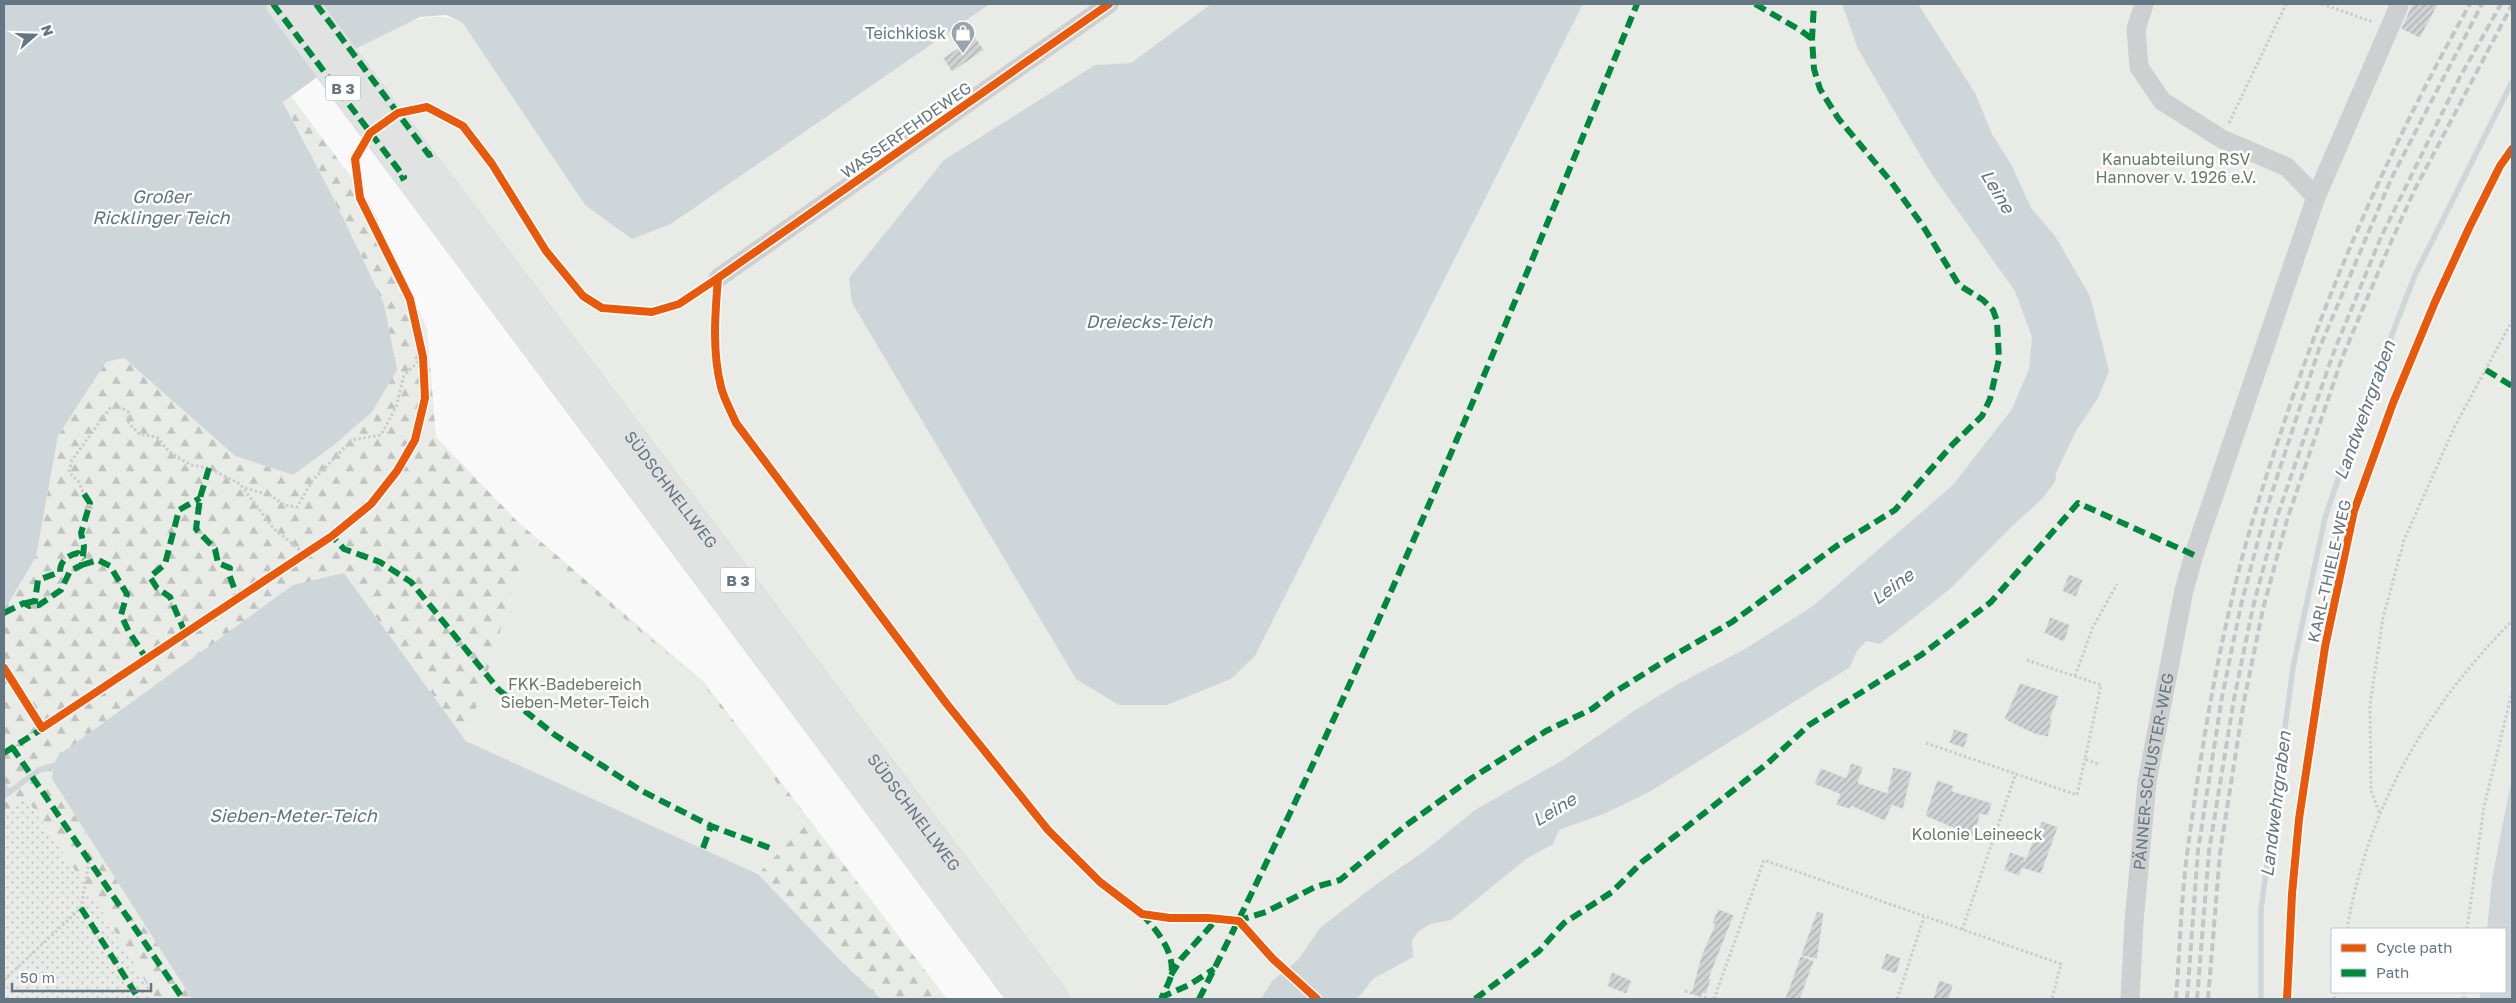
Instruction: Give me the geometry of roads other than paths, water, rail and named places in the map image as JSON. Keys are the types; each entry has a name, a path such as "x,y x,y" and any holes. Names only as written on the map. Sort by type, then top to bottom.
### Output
{"highway":[{"name":"SÜDSCHNELLWEG","path":"280,4 414,166 1055,999"},
{"name":"SÜDSCHNELLWEG","path":"305,4 414,166 1023,999"}],"lane":[{"name":"WASSERFEHDEWEG","path":"718,278 1109,4"},
{"path":"2144,4 2136,29 2139,67 2162,101 2222,139 2287,167 2316,197"},
{"name":"PÄNNER-SCHUSTER-WEG","path":"2130,999 2134,922 2147,782 2184,590 2196,548 2316,197 2400,6"}],"water":[{"name":"Großer Ricklinger Teich","path":"4,4 990,4 671,224 632,239 585,205 462,22 446,15 420,17 357,48 283,102 334,199 384,304 397,370 372,412 333,446 293,475 235,456 124,358 106,362 58,436 36,557 6,607 4,603"},
{"name":"Dreiecks-Teich","path":"1211,4 1583,4 1255,656 1231,679 1167,705 1119,705 1076,679 852,303 849,278 944,160 1095,65 1131,63"},
{"name":"Leine","path":"1842,4 1918,4 1975,93 1992,134 2012,166 2031,208 2055,236 2090,296 2109,371 2098,398 2076,431 2056,473 2055,482 2042,499 2010,528 1950,589 1880,644 1866,641 1857,651 1850,667 1649,792 1606,813 1559,830 1553,844 1526,859 1451,920 1430,924 1419,931 1412,940 1413,957 1373,979 1357,999 1261,999 1272,981 1298,960 1320,928 1374,886 1426,850 1475,810 1563,760 1634,711 1678,684 1745,649 1813,606 1953,485 2012,409 2029,369 2032,337 2015,291 1931,173 1858,49"},
{"name":"Sieben-Meter-Teich","path":"344,573 466,741 758,874 841,961 881,999 192,999 52,779 53,766 59,755 293,585"},
{"path":"2512,777 2512,999 2480,999 2480,993 2506,993 2506,928 2487,928 2492,878"}],"waterway":[{"name":"Landwehrgraben","path":"2261,999 2261,910 2293,667 2325,518 2352,438 2415,275 2512,82"},
{"path":"4,796 39,770 53,766"},
{"path":"4,786 9,793"}],"railway":[{"path":"2176,999 2182,904 2201,755 2224,633 2254,517 2300,376 2342,267 2389,160 2470,4"},
{"path":"2187,999 2198,850 2222,697 2241,605 2265,514 2319,349 2392,177 2482,4"},
{"path":"2197,999 2209,851 2234,699 2253,607 2277,517 2333,354 2381,237 2460,77 2501,4"},
{"path":"2208,999 2220,853 2244,701 2263,609 2287,520 2342,358 2391,242 2415,189 2512,5"}],"place":[{"name":"Teichkiosk","path":"963,54"}],"park label":[{"name":"Kanuabteilung RSV Hannover v. 1926 e.V.","path":"2176,168"},
{"name":"FKK-Badebereich Sieben-Meter-Teich","path":"575,693"},
{"name":"Kolonie Leineeck","path":"1977,834"}]}
